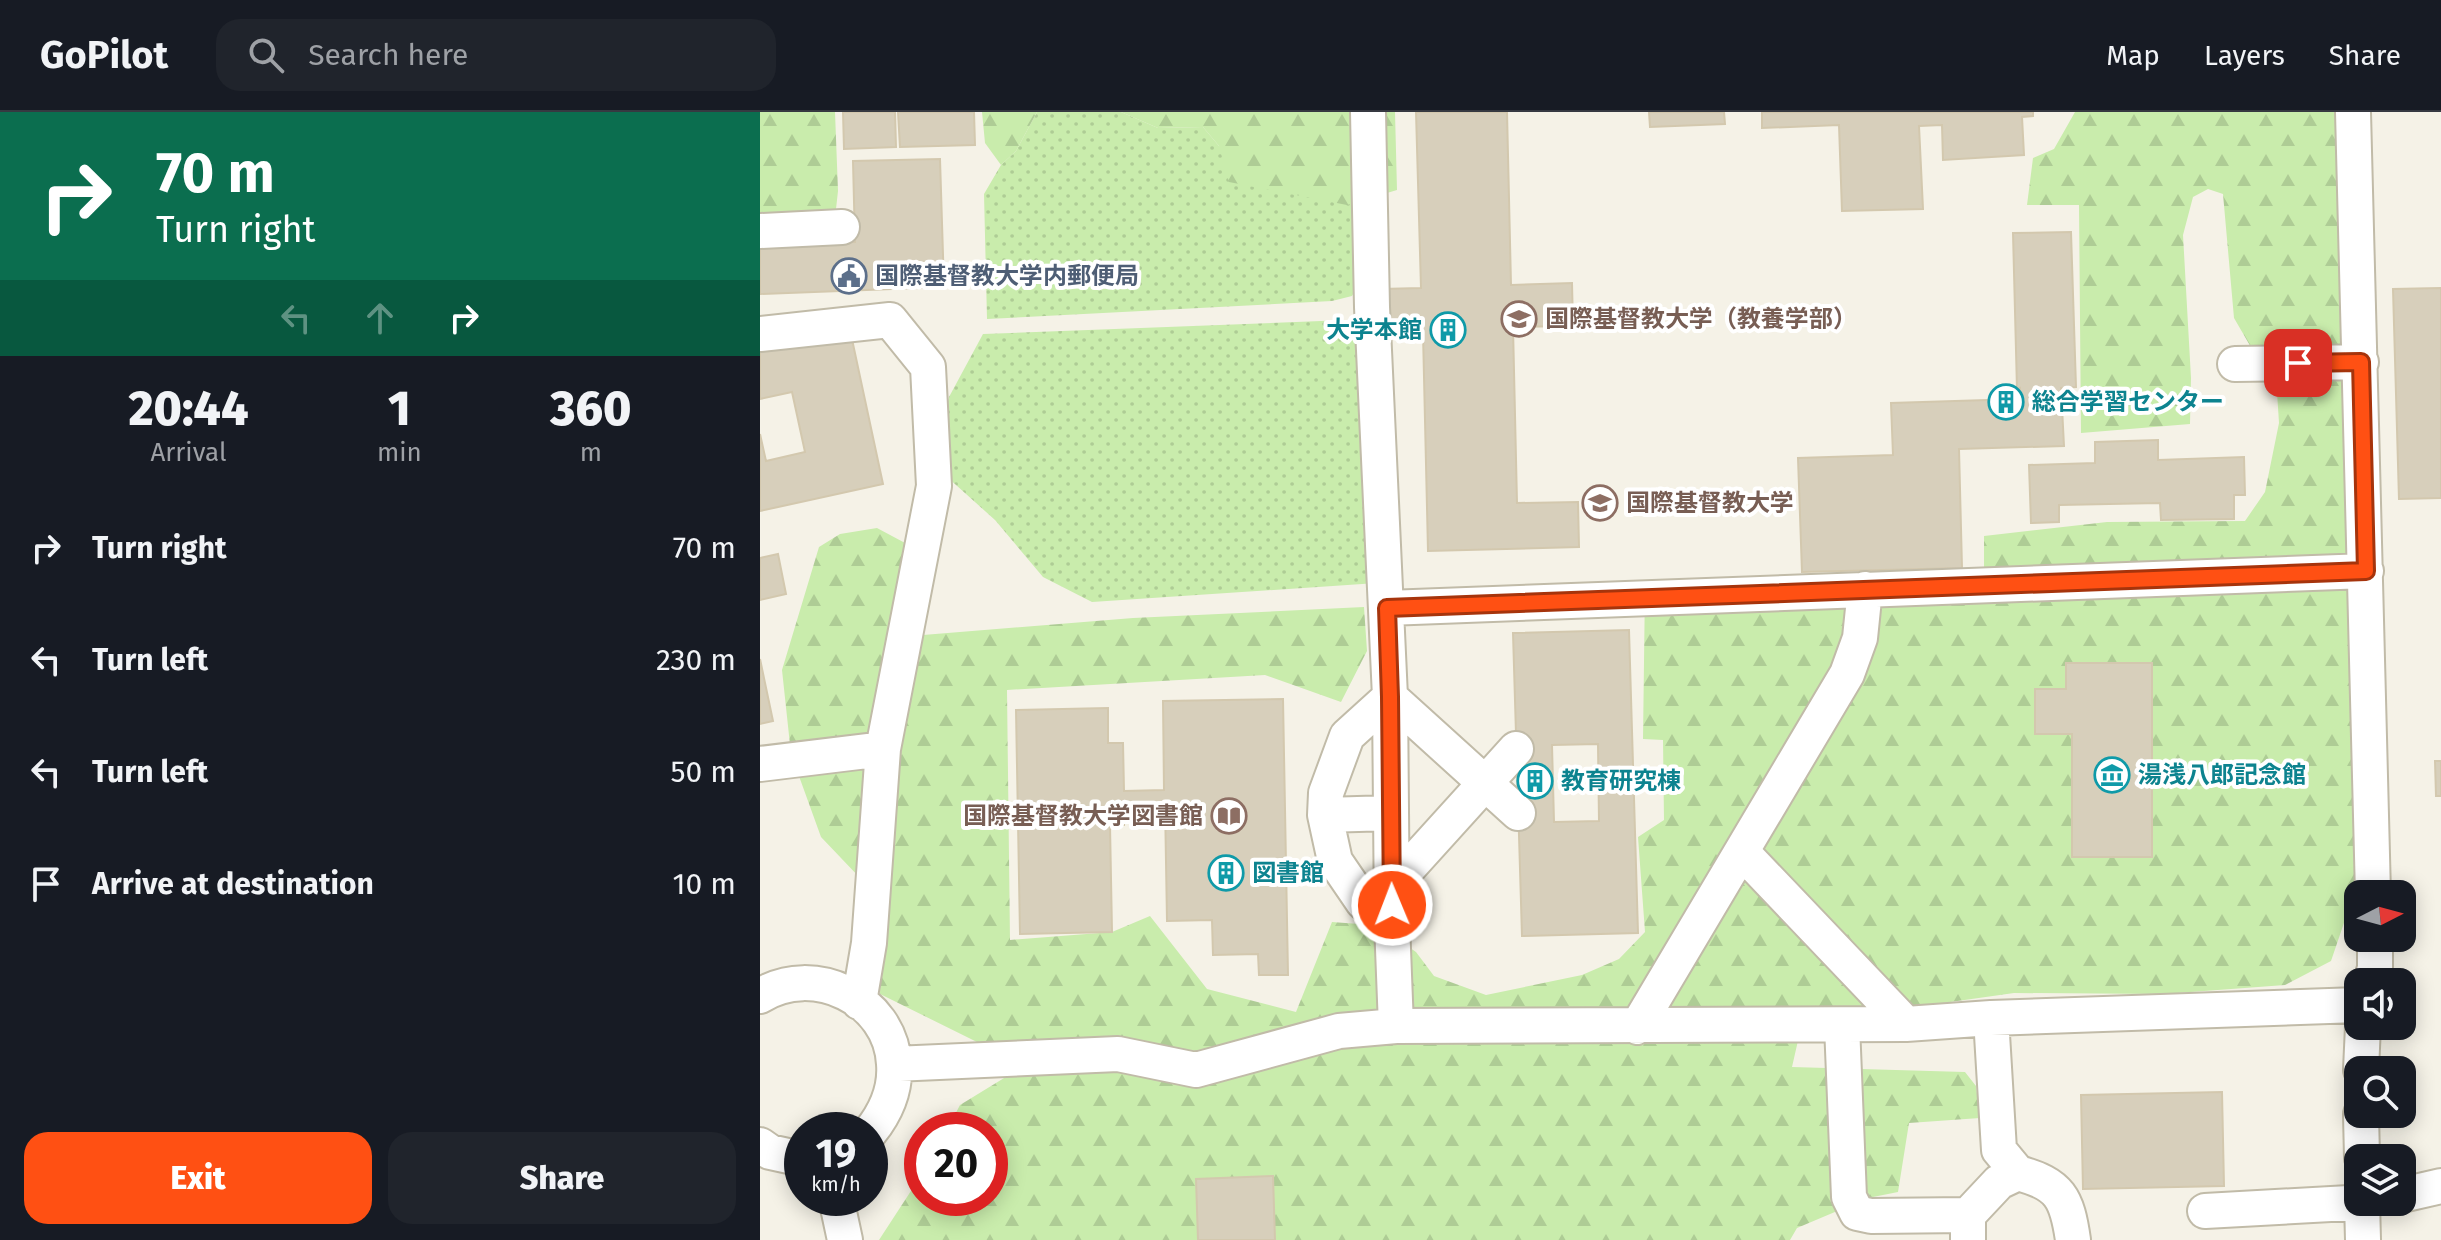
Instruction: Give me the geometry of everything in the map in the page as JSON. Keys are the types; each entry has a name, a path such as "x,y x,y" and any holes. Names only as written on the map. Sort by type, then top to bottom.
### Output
{"lane":[{"path":"1368,112 1372,307 1390,697 1391,887 1396,1026"},
{"path":"2353,112 2373,880"},
{"path":"760,231 842,227"},
{"path":"760,334 890,320 928,367 934,486 883,749 869,943 859,1002"},
{"path":"2235,364 2361,362"},
{"path":"1387,608 2366,571"},
{"path":"1637,1027 1847,674 1860,638 1865,589"},
{"path":"1390,697 1518,813"},
{"path":"1390,697 1347,736 1326,793 1325,815 1335,861 1363,902 1392,923"},
{"path":"760,764 883,749"},
{"path":"1391,887 1516,749"},
{"path":"1325,815 1391,813"},
{"path":"1742,852 1906,1024"},
{"path":"760,996 771,989 802,982 826,984 851,994 879,1020 890,1042 894,1064 892,1093 884,1112"},
{"path":"894,1064 1118,1054 1196,1070 1339,1031 1396,1026 1906,1024 1991,1018 2344,1005"},
{"path":"1991,1018 1999,1150 2018,1173 2041,1179 2059,1192 2069,1211 2073,1240"},
{"path":"1842,1025 1849,1197 1857,1213 1968,1228 1999,1182 2018,1173"},
{"path":"760,1145 770,1152 784,1155"},
{"path":"2416,1192 2441,1186"},
{"path":"2205,1211 2344,1203"},
{"path":"840,1216 845,1240"},
{"path":"2363,1240 2364,1216"}],"green space":[{"path":"760,112 835,112 838,191 835,218 760,217"},
{"path":"982,112 1037,112 1016,151 1001,165 985,143"},
{"path":"1037,112 1121,112 1158,128 1203,127 1219,146 1362,201 1361,280 1352,296 1332,301 987,319 984,194 1001,165 1016,151"},
{"path":"1121,112 1395,112 1397,190 1347,205 1229,182 1219,146 1203,127 1158,128"},
{"path":"2075,112 2353,112 2362,870 2359,880 2344,880 2344,923 2331,961 2285,985 2164,994 2014,993 1802,1023 1792,1067 1965,1072 1976,1086 1980,1118 1909,1123 1898,1192 1868,1198 1797,1228 1790,1240 879,1240 904,1202 904,1216 1008,1216 1008,1112 956,1112 960,1105 1009,1075 981,1044 880,994 881,900 821,837 791,754 782,670 819,547 840,534 877,528 935,559 923,635 1133,618 1364,607 1367,651 1341,702 1265,675 1007,690 1010,940 1112,932 1150,916 1207,989 1296,1012 1332,922 1359,924 1394,937 1416,952 1434,976 1486,995 1582,975 1619,959 1645,932 1638,837 1664,820 1663,740 1643,739 1645,585 1968,574 1984,568 1984,536 2107,522 2245,521 2265,492 2279,423 2277,392 2234,318 2223,194 2208,189 2193,197 2183,235 2191,378 2190,424 2081,433 2079,205 2027,205 2033,158 2054,149"},
{"path":"1347,320 1358,325 1377,583 1092,602 1043,577 995,520 946,476 935,451 949,397 983,334"}],"building":[{"path":"843,112 895,112 896,147 844,149"},
{"path":"898,112 974,112 975,145 900,147"},
{"name":"大学本館","path":"1416,112 1507,112 1511,285 1572,283 1573,326 1513,327 1517,503 1578,502 1579,547 1428,551 1423,333 1383,334 1382,289 1421,288"},
{"path":"1649,112 1724,112 1725,124 1650,127"},
{"path":"1762,112 2033,112 2033,116 2022,117 2024,155 1943,160 1942,125 1919,126 1923,209 1842,211 1839,125 1762,128"},
{"path":"940,159 944,287 760,294 760,245 855,242 853,161"},
{"name":"総合学習センター","path":"2071,232 2076,387 2061,388 2064,446 1959,449 1962,568 1802,572 1798,458 1893,455 1891,403 2020,399 2020,388 2017,389 2013,233"},
{"path":"2441,288 2441,498 2399,499 2393,289"},
{"path":"850,330 883,484 760,511 760,434 766,461 805,452 792,392 760,399 760,349"},
{"path":"2158,440 2158,460 2244,457 2245,495 2234,495 2234,519 2161,520 2160,503 2059,505 2059,522 2031,523 2029,465 2095,463 2095,442"},
{"path":"778,554 786,594 760,600 760,558"},
{"name":"教育研究棟","path":"1629,630 1638,933 1522,936 1513,633","holes":["1598,744 1599,821 1554,822 1552,745"]},
{"path":"760,659 773,721 760,724"},
{"name":"湯浅八郎記念館","path":"2066,663 2152,663 2152,857 2072,857 2072,734 2035,734 2035,689 2066,689"},
{"name":"図書館","path":"1283,699 1288,975 1259,975 1258,954 1213,955 1212,920 1167,921 1165,803 1124,803 1124,825 1110,825 1112,932 1020,934 1016,710 1108,708 1108,743 1123,743 1124,791 1164,790 1163,701"},
{"path":"2435,761 2441,761 2441,796 2436,796"},
{"path":"2222,1092 2224,1186 2083,1189 2081,1095"},
{"path":"1273,1176 1275,1240 1198,1240 1196,1179"}],"place":[{"name":"国際基督教大学内郵便局","path":"849,276"},
{"name":"国際基督教大学（教養学部）","path":"1519,319"},
{"name":"大学本館","path":"1448,330"},
{"name":"総合学習センター","path":"2006,402"},
{"name":"国際基督教大学","path":"1600,503"},
{"name":"湯浅八郎記念館","path":"2112,775"},
{"name":"教育研究棟","path":"1535,781"},
{"name":"国際基督教大学図書館","path":"1229,816"},
{"name":"図書館","path":"1226,873"}],"route":[{"path":"1392,905 1387,608 2366,571 2361,362 2298,363"}]}
